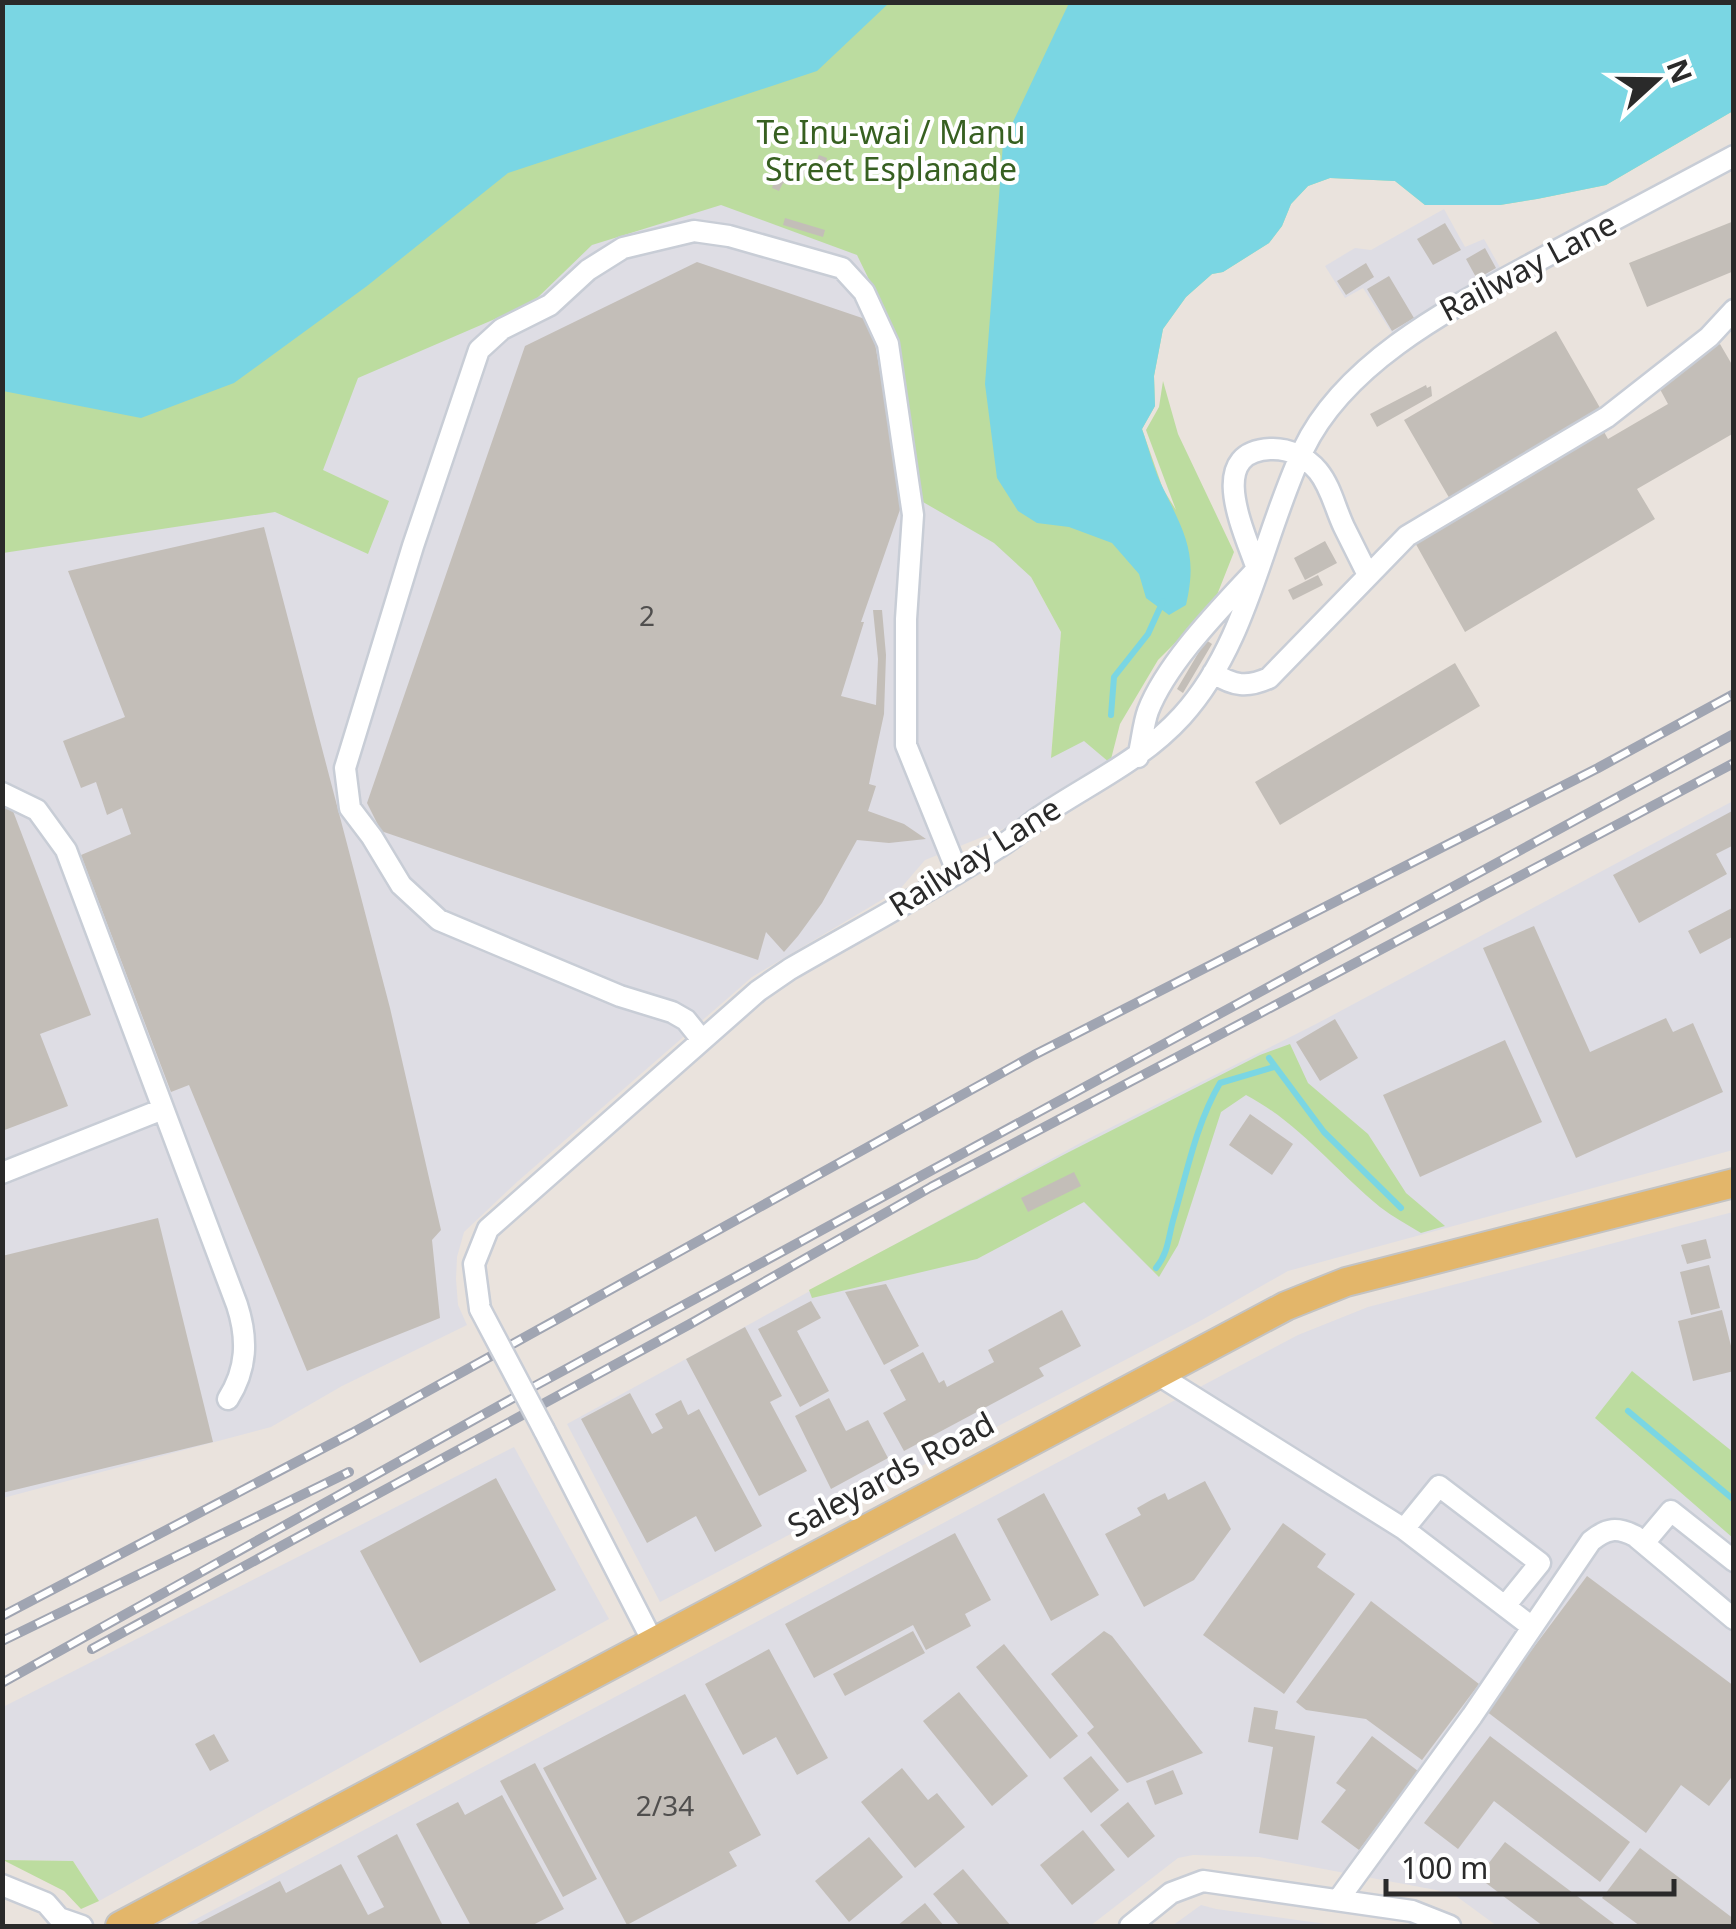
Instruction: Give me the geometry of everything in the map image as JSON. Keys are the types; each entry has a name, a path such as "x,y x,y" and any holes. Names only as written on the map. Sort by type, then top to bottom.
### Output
{"main road":[{"name":"Saleyards Road","path":"120,1926 1286,1306 1346,1282 1734,1183"}],"street":[{"name":"Railway Lane","path":"653,1642 480,1309 474,1264 488,1230 774,979 957,871 1138,756 1180,717 1214,674 1231,640 1301,456 1316,428 1385,354 1423,324 1734,156"},
{"path":"702,1040 686,1020 672,1012 620,996 439,920 401,885 350,808 345,768 478,350 502,329 550,305 588,270 623,248 694,232 729,236 842,268 864,292 888,344 913,515 906,619 906,745 957,871"},
{"path":"1214,674 1242,686 1269,678 1407,536 1606,416 1710,337 1734,310"},
{"path":"1138,756 1148,711 1164,684 1226,602 1257,569 1235,508 1232,483 1238,463 1252,452 1272,449 1301,456 1320,474 1330,491 1368,575"},
{"path":"2,793 37,810 66,850 164,1109 243,1322 246,1342 242,1371 228,1400"},
{"path":"2,1173 164,1109"},
{"path":"1157,1374 1404,1530 1532,1627"},
{"path":"1404,1530 1439,1486 1540,1563 1560,1568 1578,1560"},
{"path":"1644,1543 1672,1510 1734,1560"},
{"path":"1338,1900 1472,1716 1591,1541 1604,1530 1620,1528 1644,1543 1734,1618"},
{"path":"1505,1606 1540,1563"},
{"path":"1130,1926 1171,1893 1203,1881 1412,1911 1450,1926"},
{"path":"2,1885 46,1903 58,1918 82,1926"}],"shaded area":[{"path":"899,130 1031,577 1061,632 1051,757 1084,740 1110,763 1020,822 925,860 900,889 752,977 517,1182 464,1232 456,1279 458,1305 467,1325 342,1386 271,1427 3,1498 3,553 227,395 570,181"},
{"path":"1444,209 1465,247 1484,239 1502,271 1392,333 1363,288 1345,298 1325,266 1355,248 1371,250"},
{"path":"1733,801 1733,1150 1288,1271 1200,1321 660,1602 567,1424 1084,1141 1318,1023"},
{"path":"1733,1212 1733,1926 1497,1926 1452,1893 1259,1857 1193,1855 1178,1858 1090,1926 183,1926 1298,1335 1368,1307"},
{"path":"514,1447 609,1619 99,1901 73,1861 3,1860 3,1707"},
{"path":"1201,1905 1216,1909 1341,1926 1172,1926"}],"green space":[{"name":"Te Inu-wai / Manu Street Esplanade","path":"3,3 1733,3 1733,111 1606,185 1537,199 1500,205 1425,205 1395,181 1330,178 1308,186 1291,204 1269,243 1223,272 1212,274 1186,297 1163,329 1154,376 1155,406 1142,429 1163,489 1176,510 1146,430 1159,407 1163,381 1178,434 1234,552 1213,605 1158,660 1120,724 1110,763 1084,741 1051,758 1061,632 1031,577 994,543 923,502 899,341 857,255 721,205 592,245 532,303 358,378 323,470 389,501 368,554 275,512 3,553"},
{"path":"1290,1044 1308,1083 1368,1134 1406,1193 1445,1226 1421,1233 1390,1214 1300,1133 1246,1095 1221,1112 1178,1245 1159,1277 1084,1202 977,1259 812,1298 809,1290 1067,1153 1260,1055"},
{"path":"1632,1371 1733,1452 1733,1538 1595,1418"},
{"path":"3,1860 73,1861 99,1901 81,1909 64,1891"}],"water":[{"path":"2,3 889,3 817,71 508,173 367,286 234,383 141,418 3,391"},
{"path":"1069,3 1733,3 1733,111 1606,185 1537,199 1500,205 1425,205 1395,181 1330,178 1308,186 1291,204 1269,243 1223,272 1212,274 1186,297 1163,329 1154,376 1155,406 1142,429 1190,558 1186,605 1169,615 1146,598 1139,574 1112,543 1069,527 1037,523 1018,511 997,478 985,384 1003,143"}],"building":[{"path":"819,155 827,158 825,166 817,165 812,173 805,171 803,178 795,177 790,185 783,183 779,191 772,188 775,179 783,181 799,167 805,169 807,162 816,163"},
{"path":"785,218 825,230 823,237 783,225"},
{"path":"1734,221 1734,271 1647,307 1629,263"},
{"path":"1445,223 1461,250 1433,265 1417,239"},
{"path":"1485,248 1496,268 1477,279 1466,259"},
{"path":"697,262 871,321 903,501 861,622 841,696 876,705 878,659 873,610 882,610 886,655 884,714 869,784 876,786 868,811 904,824 926,839 889,843 857,840 822,903 798,936 784,952 766,932 758,960 381,831 367,803 525,346"},
{"path":"1366,263 1374,277 1346,295 1337,281"},
{"path":"1389,276 1414,318 1392,331 1367,289"},
{"path":"1556,331 1603,413 1451,501 1404,420"},
{"path":"1720,344 1734,368 1734,433 1637,489 1655,519 1465,632 1413,539 1603,430 1608,439 1668,404 1655,380"},
{"path":"1431,386 1432,396 1377,427 1370,414"},
{"path":"264,527 390,1008 441,1230 432,1240 440,1318 307,1371 189,1085 171,1092 81,855 131,834 122,808 107,815 96,782 81,788 63,741 125,717 68,571"},
{"path":"1325,541 1337,563 1305,580 1294,558"},
{"path":"1318,575 1323,585 1293,600 1288,590"},
{"path":"1206,640 1212,644 1183,693 1177,689"},
{"path":"1455,663 1480,706 1280,825 1255,782"},
{"path":"8,798 91,1015 40,1034 68,1106 2,1131 2,800"},
{"path":"1734,810 1734,845 1716,854 1727,874 1639,923 1613,875"},
{"path":"1734,907 1734,936 1700,954 1688,931"},
{"path":"1534,926 1590,1052 1666,1018 1673,1032 1693,1023 1723,1092 1576,1158 1483,948"},
{"path":"1335,1019 1358,1058 1320,1081 1296,1042"},
{"path":"1505,1040 1542,1122 1420,1177 1383,1095"},
{"path":"1250,1114 1293,1144 1272,1175 1229,1145"},
{"path":"1074,1172 1081,1186 1028,1212 1021,1198"},
{"path":"158,1218 213,1442 2,1493 2,1256"},
{"path":"1706,1239 1711,1258 1687,1264 1681,1245"},
{"path":"1709,1265 1720,1308 1691,1315 1680,1272"},
{"path":"886,1284 919,1346 884,1365 845,1292"},
{"path":"811,1301 821,1318 797,1331 829,1391 800,1407 758,1329"},
{"path":"1062,1310 1081,1346 1039,1368 1044,1376 904,1451 883,1413 906,1400 890,1370 923,1352 939,1383 944,1380 947,1387 994,1362 988,1350"},
{"path":"1722,1310 1734,1371 1693,1381 1678,1321"},
{"path":"745,1327 782,1396 770,1402 807,1471 759,1496 686,1359"},
{"path":"630,1393 652,1434 663,1428 655,1414 681,1400 688,1415 699,1409 762,1526 715,1552 696,1516 647,1543 581,1419"},
{"path":"829,1398 846,1431 868,1420 888,1458 831,1489 795,1416"},
{"path":"496,1478 556,1590 420,1663 360,1551"},
{"path":"1205,1481 1231,1529 1194,1580 1144,1607 1105,1534 1141,1515 1137,1508 1151,1500 1165,1493 1168,1500"},
{"path":"1044,1493 1099,1595 1051,1621 997,1519"},
{"path":"1283,1523 1326,1554 1317,1567 1355,1594 1284,1694 1203,1635"},
{"path":"955,1533 991,1600 965,1614 971,1626 926,1650 913,1625 814,1678 785,1624"},
{"path":"1587,1576 1734,1686 1734,1774 1709,1806 1681,1785 1646,1833 1486,1711"},
{"path":"1371,1601 1479,1684 1422,1760 1366,1719 1306,1710 1296,1702"},
{"path":"913,1631 925,1653 845,1696 833,1674"},
{"path":"1104,1631 1112,1636 1203,1753 1127,1783 1087,1733 1094,1727 1051,1674"},
{"path":"1004,1644 1078,1736 1050,1759 976,1667"},
{"path":"769,1649 828,1758 797,1775 776,1737 743,1755 705,1684"},
{"path":"959,1692 1028,1776 992,1806 923,1721"},
{"path":"685,1694 761,1835 729,1852 737,1866 627,1925 543,1768"},
{"path":"1254,1707 1278,1711 1275,1729 1315,1736 1298,1840 1259,1833 1273,1747 1248,1742"},
{"path":"214,1734 229,1761 210,1771 195,1744"},
{"path":"1372,1736 1418,1771 1359,1850 1321,1822 1346,1790 1336,1783"},
{"path":"1490,1736 1630,1842 1600,1882 1494,1801 1458,1849 1424,1823"},
{"path":"1091,1756 1119,1790 1091,1813 1063,1778"},
{"path":"535,1763 597,1879 563,1897 500,1781"},
{"path":"902,1768 928,1800 937,1793 965,1827 915,1868 861,1802"},
{"path":"1173,1770 1183,1794 1155,1805 1146,1781"},
{"path":"502,1795 564,1909 531,1926 471,1926 416,1824 458,1802 465,1815"},
{"path":"1128,1802 1155,1836 1128,1858 1100,1825"},
{"path":"1083,1830 1115,1870 1072,1905 1040,1865"},
{"path":"397,1834 443,1926 193,1926 280,1881 286,1893 341,1864 368,1915 384,1907 357,1856"},
{"path":"869,1837 903,1877 849,1922 815,1881"},
{"path":"1505,1842 1617,1926 1543,1926 1478,1877"},
{"path":"1640,1848 1734,1919 1734,1926 1640,1926 1602,1898"},
{"path":"963,1869 1011,1926 960,1926 933,1894"},
{"path":"925,1903 944,1926 897,1926"}],"waterway":[{"path":"1111,715 1114,677 1148,634 1163,601"},
{"path":"1269,1058 1324,1132 1401,1208"},
{"path":"1156,1268 1166,1250 1198,1132 1220,1083 1274,1067"},
{"path":"1628,1411 1734,1500"}],"railway":[{"path":"2,1616 352,1433 1034,1055 1598,768 1734,694"},
{"path":"2,1683 533,1387 1734,734"},
{"path":"92,1649 690,1324 931,1187 1734,763"},
{"path":"2,1641 349,1472"}]}
